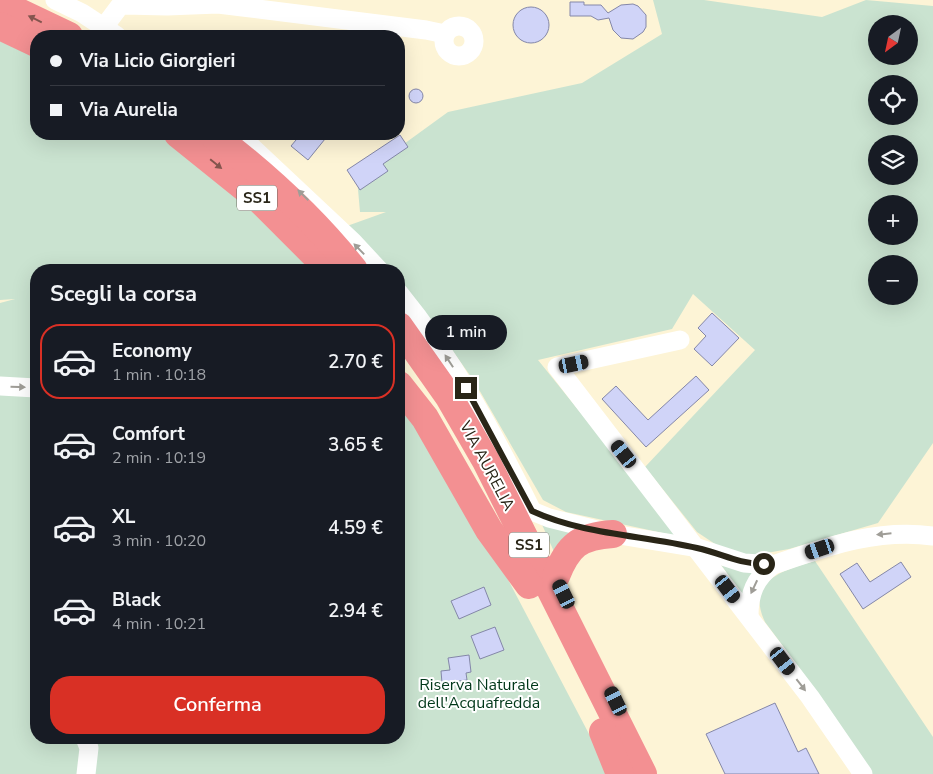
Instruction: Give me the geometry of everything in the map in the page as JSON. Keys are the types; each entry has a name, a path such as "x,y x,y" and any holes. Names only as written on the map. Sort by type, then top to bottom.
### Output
{"highway":[{"path":"0,3 56,30"},
{"path":"0,26 30,40"},
{"name":"SS1","path":"185,140 260,200 324,264"},
{"name":"SS1","path":"219,140 284,196 349,264"},
{"name":"VIA AURELIA","path":"405,335 449,397 486,461 644,774"},
{"name":"VIA AURELIA","path":"405,363 457,445 624,774"},
{"path":"405,393 425,418 489,530 529,585"},
{"path":"532,511 556,576 625,719 644,774"},
{"path":"556,576 565,555 575,544 587,538 613,534"},
{"path":"603,732 620,774"}],"street":[{"path":"55,0 108,30"},
{"path":"112,30 119,7 124,5 167,6 211,2 445,34"},
{"path":"244,140 353,242 373,264"},
{"name":"VIA AURELIA","path":"405,301 436,342 466,388 532,511"},
{"path":"680,340 557,367 749,616 826,719 862,774"},
{"path":"0,386 30,388"},
{"path":"532,511 549,518 613,534 698,548 744,563 773,565 869,536 897,533 933,536"},
{"path":"749,616 753,589 761,576 773,565"},
{"path":"86,774 89,748 87,744"}],"green space":[{"path":"653,0 704,0 822,17 866,0 933,6 933,443 878,523 789,549 749,556 724,550 697,532 645,467 755,350 693,294 672,329 538,360 681,537 566,512 543,500 474,381 432,322 405,291 405,264 381,264 347,226 386,212 360,212 357,178 448,112 582,83 662,34"},
{"name":"Riserva Naturale dell'Acquafredda","path":"0,39 30,55 30,140 169,140 198,161 310,264 30,264 30,744 405,744 405,390 493,551 610,774 0,774 0,303 15,299 0,300"},
{"path":"540,520 585,530 555,554"},
{"path":"815,561 933,737 933,774 872,774 828,707 765,622 760,608 760,596 764,587 780,573"},
{"path":"719,562 757,568 744,598"}],"building":[{"path":"570,2 584,2 584,5 601,5 608,13 621,5 633,4 638,6 646,15 646,27 643,32 633,39 621,38 613,30 609,18 598,20 591,16 570,16"},
{"path":"531,7 538,8 544,12 548,18 548,32 544,38 538,42 531,43 524,42 518,38 514,32 513,25 514,18 518,12 524,8"},
{"path":"413,89 419,89 423,96 419,103 413,103 409,99 409,93"},
{"path":"296,140 324,140 308,160 291,146"},
{"path":"392,140 403,140 408,147 383,164 388,171 360,190 347,170"},
{"path":"712,313 739,338 712,366 694,349 706,336 698,328"},
{"path":"696,376 709,390 646,447 602,399 616,386 648,420"},
{"path":"901,562 911,577 863,609 840,574 857,563 870,582"},
{"path":"484,587 491,605 459,619 451,601"},
{"path":"495,627 504,650 480,659 471,636"},
{"path":"469,655 471,672 466,673 467,680 442,683 441,671 450,670 448,658"},
{"path":"775,703 798,752 806,748 819,774 725,774 706,734"}],"route":[{"path":"466,388 493,434 532,511 549,518 613,534 698,548 744,563 764,564"}]}
